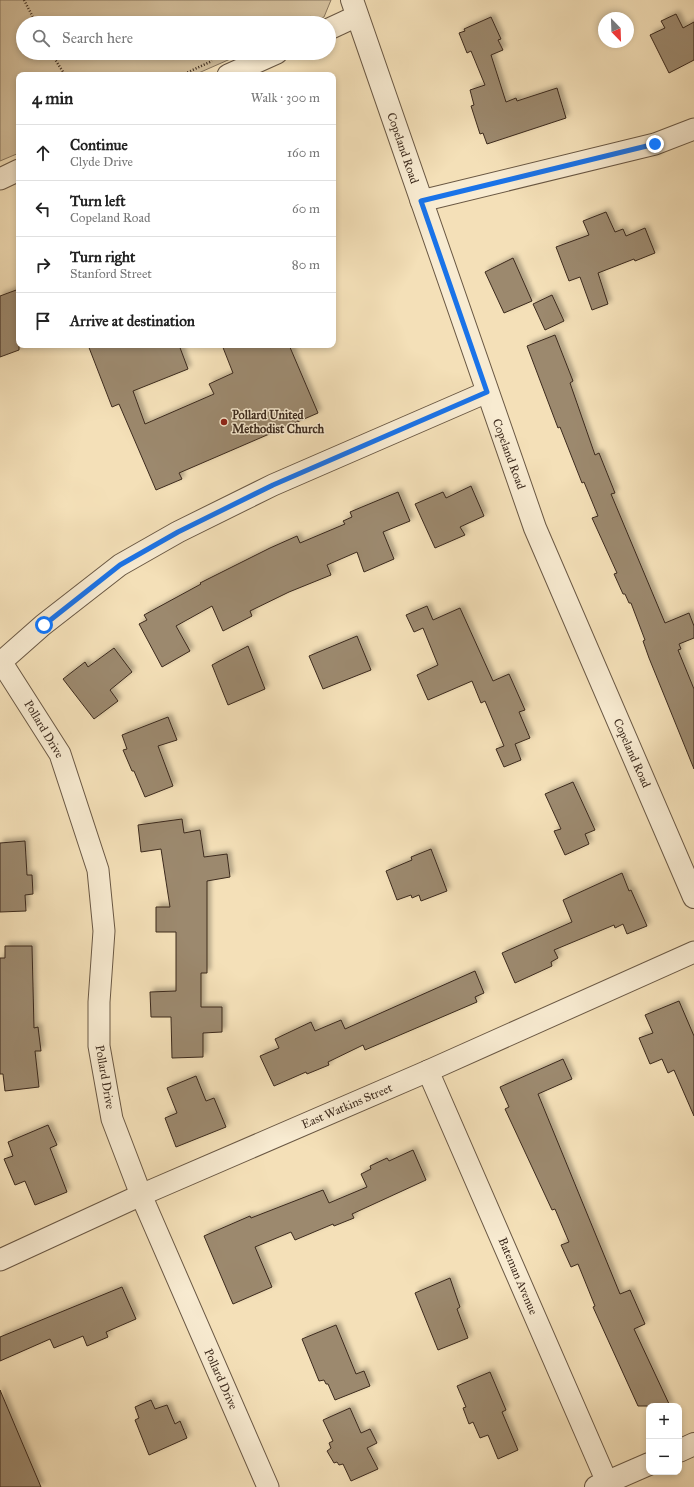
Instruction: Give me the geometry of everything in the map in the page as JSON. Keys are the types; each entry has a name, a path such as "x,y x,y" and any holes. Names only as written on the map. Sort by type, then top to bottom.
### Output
{"street":[{"path":"336,16 354,8"},
{"name":"Copeland Road","path":"354,8 487,392 545,554 694,897"},
{"path":"223,67 250,60"},
{"path":"421,201 655,144 694,129"},
{"path":"0,179 16,171"},
{"path":"1,662 44,625 120,565 178,532 273,485 487,392"},
{"name":"Pollard Drive","path":"1,662 60,754 98,870 104,931 99,1002 99,1046 112,1119 141,1195 268,1487"},
{"name":"East Watkins Street","path":"0,1260 141,1195 428,1071 694,952"},
{"name":"Bateman Avenue","path":"428,1071 601,1484"},
{"path":"682,1450 694,1444"},
{"path":"601,1484 646,1465"}],"path":[{"path":"24,0 32,16"},
{"path":"55,60 63,72"},
{"path":"197,72 223,67"}],"shaded area":[{"path":"0,0 331,0 324,16 16,16 16,60 228,60 201,72 16,72 16,154 0,161"}],"building":[{"path":"676,14 683,28 694,22 694,60 669,73 650,35 665,28 661,21"},
{"path":"491,17 501,39 498,40 503,50 491,55 506,102 516,98 517,101 557,88 566,118 487,144 483,133 480,134 471,106 474,105 470,90 485,85 471,51 467,53 459,33 465,31 464,29"},
{"path":"606,212 615,232 623,229 626,236 645,228 655,253 635,261 634,259 598,273 608,304 592,310 580,277 569,281 556,247 589,235 583,221"},
{"path":"513,258 532,301 504,313 485,272"},
{"path":"16,290 16,348 19,348 19,350 0,357 0,296"},
{"path":"552,295 564,321 545,330 533,304"},
{"path":"555,335 573,381 570,383 595,455 599,453 615,493 611,494 665,623 689,613 694,626 694,638 679,644 681,649 678,650 694,689 694,769 649,658 643,641 645,640 631,603 629,603 625,594 623,594 614,574 617,573 592,518 598,516 584,482 582,483 560,427 558,428 527,346"},
{"name":"Pollard United Methodist Church","path":"89,348 180,348 188,369 133,391 145,424 214,394 209,384 233,373 223,348 290,348 318,413 179,473 182,479 156,490 119,404 112,407"},
{"path":"471,486 484,516 460,527 465,535 435,548 415,504 443,492 446,498"},
{"path":"398,492 410,521 383,532 394,559 364,572 357,552 327,565 331,575 289,592 250,611 252,616 223,631 212,606 176,626 190,651 162,667 139,624 147,620 144,615 201,584 200,583 270,548 297,536 300,543 345,524 343,521 352,517 350,512"},
{"path":"427,606 433,620 460,608 493,681 509,674 525,710 519,712 530,738 515,744 521,760 504,767 496,749 504,746 485,701 481,703 472,681 428,700 417,675 438,665 423,628 414,632 406,615"},
{"path":"357,636 371,670 323,689 309,656"},
{"path":"248,646 265,689 228,705 212,665"},
{"path":"114,648 132,672 110,690 118,701 94,719 63,679 85,662 88,667"},
{"path":"168,717 177,740 158,746 173,786 145,797 123,750 127,749 122,735"},
{"path":"573,782 595,830 585,834 589,844 565,855 554,831 561,829 545,794"},
{"path":"182,819 184,833 200,830 204,857 227,854 230,877 207,881 207,973 201,973 201,1007 222,1007 222,1032 203,1033 203,1057 172,1058 171,1017 151,1017 150,992 176,991 176,932 156,932 156,907 170,907 161,849 141,852 138,825"},
{"path":"25,841 27,875 32,875 33,894 25,895 26,911 0,912 0,843"},
{"path":"431,849 447,891 421,901 419,895 412,898 411,895 397,900 386,871 412,860 411,857"},
{"path":"622,873 629,891 631,890 647,926 627,934 623,924 615,928 614,925 554,950 558,958 551,962 552,966 515,983 502,953 572,922 563,900"},
{"path":"5,946 32,946 34,1028 38,1027 41,1051 35,1051 39,1087 5,1091 3,1074 0,1074 0,958 5,958"},
{"path":"475,971 484,993 475,997 477,1002 365,1050 363,1045 328,1062 329,1065 307,1074 306,1072 274,1086 260,1056 279,1048 275,1039 311,1022 315,1031 341,1020 345,1029"},
{"path":"679,1001 694,1036 694,1116 674,1070 668,1073 662,1059 650,1064 639,1038 653,1033 645,1015"},
{"path":"563,1059 572,1079 538,1094 620,1294 630,1290 645,1324 634,1329 669,1403 646,1403 646,1406 638,1406 593,1307 595,1306 578,1264 571,1267 561,1245 569,1242 555,1209 552,1210 505,1109 509,1107 500,1087"},
{"path":"196,1076 206,1101 214,1098 226,1127 176,1147 165,1118 177,1113 167,1088"},
{"path":"48,1125 57,1145 50,1148 67,1192 35,1205 25,1181 15,1185 4,1159 13,1156 8,1142"},
{"path":"413,1150 426,1180 352,1214 354,1218 334,1226 333,1224 295,1240 291,1232 255,1247 272,1287 233,1304 204,1236 250,1216 251,1218 323,1190 329,1203 367,1187 361,1174 371,1169 370,1166 387,1158 389,1161"},
{"path":"450,1278 460,1307 457,1309 468,1338 438,1350 415,1293"},
{"path":"122,1287 136,1319 106,1332 108,1337 87,1346 83,1336 54,1348 50,1339 0,1361 0,1337"},
{"path":"336,1325 356,1374 364,1371 370,1386 335,1400 328,1384 326,1384 324,1380 319,1381 302,1339"},
{"path":"490,1372 506,1410 502,1412 518,1450 498,1459 488,1435 480,1438 473,1422 469,1424 463,1408 466,1407 457,1386"},
{"path":"0,1390 24,1447 41,1487 0,1487"},
{"path":"151,1400 155,1409 167,1405 175,1424 180,1421 187,1438 149,1455 135,1420 139,1418 135,1407"},
{"path":"350,1408 361,1433 370,1429 377,1443 367,1448 378,1469 351,1481 343,1464 339,1465 337,1462 334,1463 327,1451 331,1448 329,1443 333,1441 323,1420"}],"place":[{"name":"Pollard United Methodist Church","path":"224,422"}],"route":[{"path":"44,625 120,565 178,532 273,485 487,392 421,201 604,155 655,144"}]}
